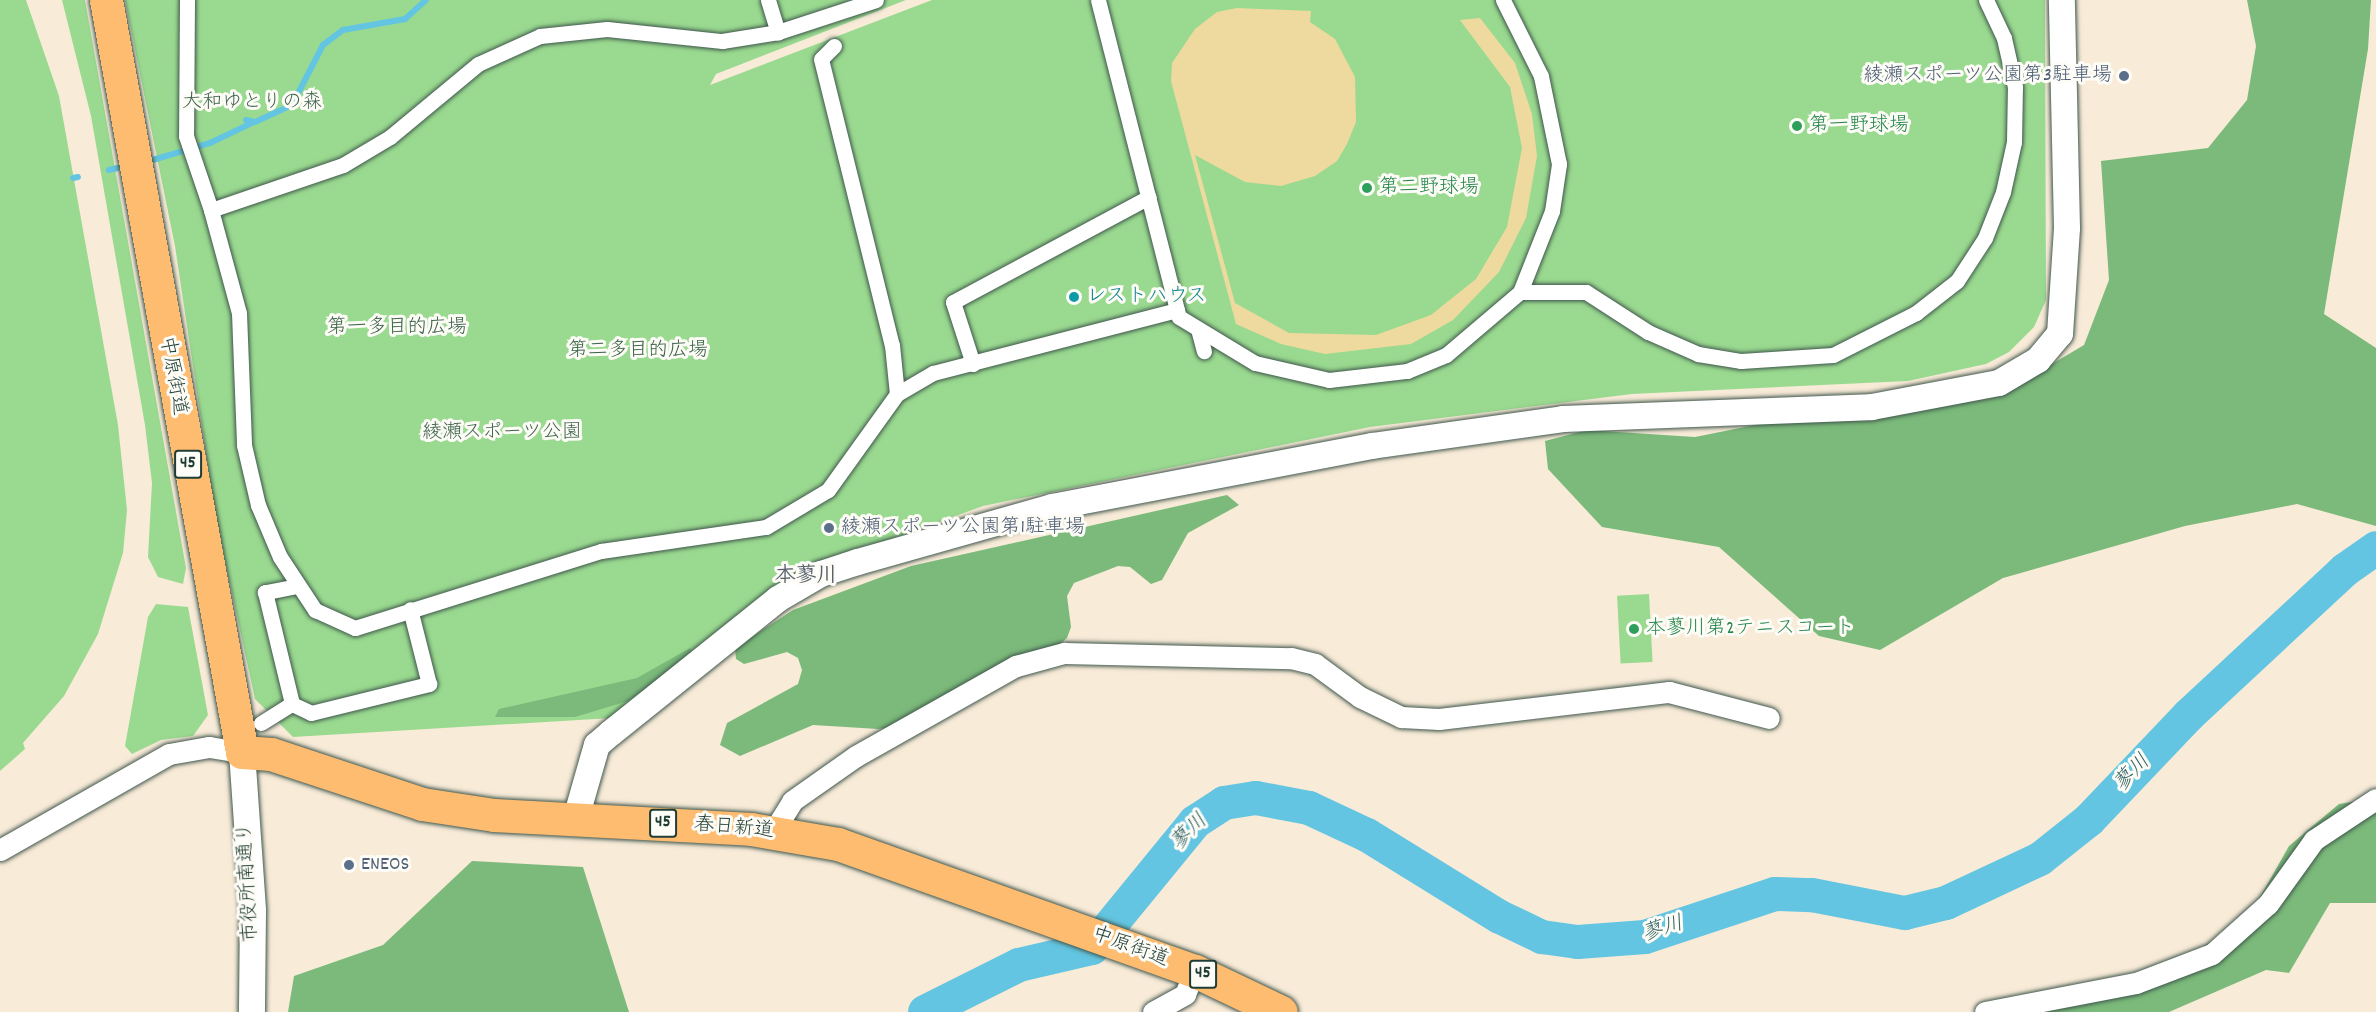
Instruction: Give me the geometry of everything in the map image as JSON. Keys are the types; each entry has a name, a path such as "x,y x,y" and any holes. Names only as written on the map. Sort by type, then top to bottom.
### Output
{"main road":[{"name":"中原街道","path":"106,0 242,752"},
{"name":"春日新道","path":"242,752 271,754 422,804 773,832 838,844 1077,929"},
{"name":"中原街道","path":"1077,929 1195,971 1281,1012"}],"street":[{"path":"187,0 186,136 193,165 211,210 234,285 244,350 242,418 249,479 297,586 315,610 342,626 368,628 410,609 601,551 739,534 796,514 845,472 897,394 933,373 1177,310"},
{"path":"768,0 778,32"},
{"path":"211,210 343,165 390,137 478,64 540,36 607,29 722,41 778,32 876,0"},
{"path":"1098,0 1177,310 1198,329 1255,363 1329,380 1364,380 1446,355 1520,292 1552,211 1559,164 1541,76 1503,0"},
{"path":"1520,292 1586,292 1648,332 1698,354 1741,361 1833,355 1916,313 1957,281 1985,238 2003,192 2014,142 2015,87 2004,38 1986,0"},
{"path":"576,818 594,754 611,733 778,599 821,574 858,562 1052,507 1372,446 1563,418 1872,407 1999,382 2038,360 2060,334 2067,228 2062,0"},
{"path":"834,46 821,59 892,345 897,394"},
{"path":"973,364 953,302 1149,197"},
{"path":"1198,329 1204,351"},
{"path":"292,704 265,592 297,586"},
{"path":"292,704 311,713 429,684 410,609"},
{"path":"773,832 792,801 856,756 1016,666 1064,653 1291,658 1315,663 1360,697 1401,717 1439,719 1669,692 1769,718"},
{"path":"261,723 292,704"},
{"path":"0,850 169,754 209,747 242,752"},
{"name":"市役所南通り","path":"242,752 253,911 252,1012"},
{"path":"1985,1012 2136,983 2212,954 2268,904 2314,840 2376,799"},
{"path":"1153,1012 1185,994 1195,971"}],"green space":[{"path":"0,0 26,0 59,96 118,425 127,510 123,553 98,634 64,696 23,743 25,749 0,771"},
{"path":"62,0 85,0 186,568 183,584 158,577 148,557 152,483 145,425 91,116"},
{"name":"綾瀬スポーツ公園","path":"125,0 906,0 716,74 710,85 932,0 2045,0 2046,300 2034,327 2009,352 1986,364 1908,381 1632,394 1370,427 983,506 818,566 778,587 612,718 293,737 255,699 216,519 175,246"},
{"path":"2247,0 2371,0 2368,49 2324,314 2376,348 2376,526 2297,504 2185,526 2003,578 1880,650 1819,636 1719,547 1602,527 1548,469 1545,441 1587,430 1695,437 2047,367 2084,345 2109,280 2101,161 2208,148 2247,100 2256,46"},
{"path":"1227,495 1239,505 1188,533 1162,580 1151,584 1130,567 1118,566 1074,583 1067,596 1071,627 1067,638 1039,662 923,724 878,729 813,725 740,756 720,745 727,723 798,684 802,670 798,658 787,652 744,664 736,659 735,648 793,610 911,566"},
{"name":"本蓼川第2テニスコート","path":"1649,594 1653,662 1621,664 1617,596"},
{"path":"156,604 188,607 208,715 193,736 161,740 132,754 125,746 148,617"},
{"path":"690,648 693,655 628,701 575,717 495,717 499,709 637,678"},
{"path":"2376,798 2376,903 2330,903 2289,973 2266,970 2169,1012 2028,1012 2170,969 2250,915 2289,846 2339,804"},
{"path":"472,861 583,867 629,1012 288,1012 294,976 383,945"}],"sand":[{"path":"1237,8 1311,11 1310,22 1335,39 1355,77 1356,122 1337,161 1315,176 1281,186 1245,182 1195,155 1235,303 1289,333 1376,335 1431,315 1476,279 1507,227 1522,148 1510,87 1460,20 1480,18 1515,63 1532,114 1537,156 1526,218 1499,272 1453,320 1411,344 1325,354 1281,344 1236,324 1171,81 1172,63 1195,29 1217,12"}],"waterway":[{"path":"246,120 255,122 292,105 323,45 343,30 405,19 426,0"},
{"path":"146,162 210,143 254,122"},
{"path":"109,170 127,166"},
{"path":"73,178 78,177"},
{"name":"蓼川","path":"925,1012 1019,965 1092,948 1195,822 1224,803 1256,798 1309,808 1367,835 1500,917 1542,937 1578,942 1645,937 1775,894 1812,895 1905,913 1946,903 2040,859 2089,820 2189,715 2345,570 2376,548"}],"place":[{"name":"綾瀬スポーツ公園第3駐車場","path":"2124,76"},
{"name":"第一野球場","path":"1797,126"},
{"name":"第二野球場","path":"1367,188"},
{"name":"レストハウス","path":"1074,297"},
{"name":"綾瀬スポーツ公園第1駐車場","path":"829,528"},
{"name":"本蓼川第2テニスコート","path":"1634,629"},
{"name":"ENEOS","path":"349,865"}],"district":[{"name":"本蓼川","path":"806,577"}],"park label":[{"name":"大和ゆとりの森","path":"252,103"},
{"name":"第一多目的広場","path":"397,328"},
{"name":"第二多目的広場","path":"638,351"}]}
